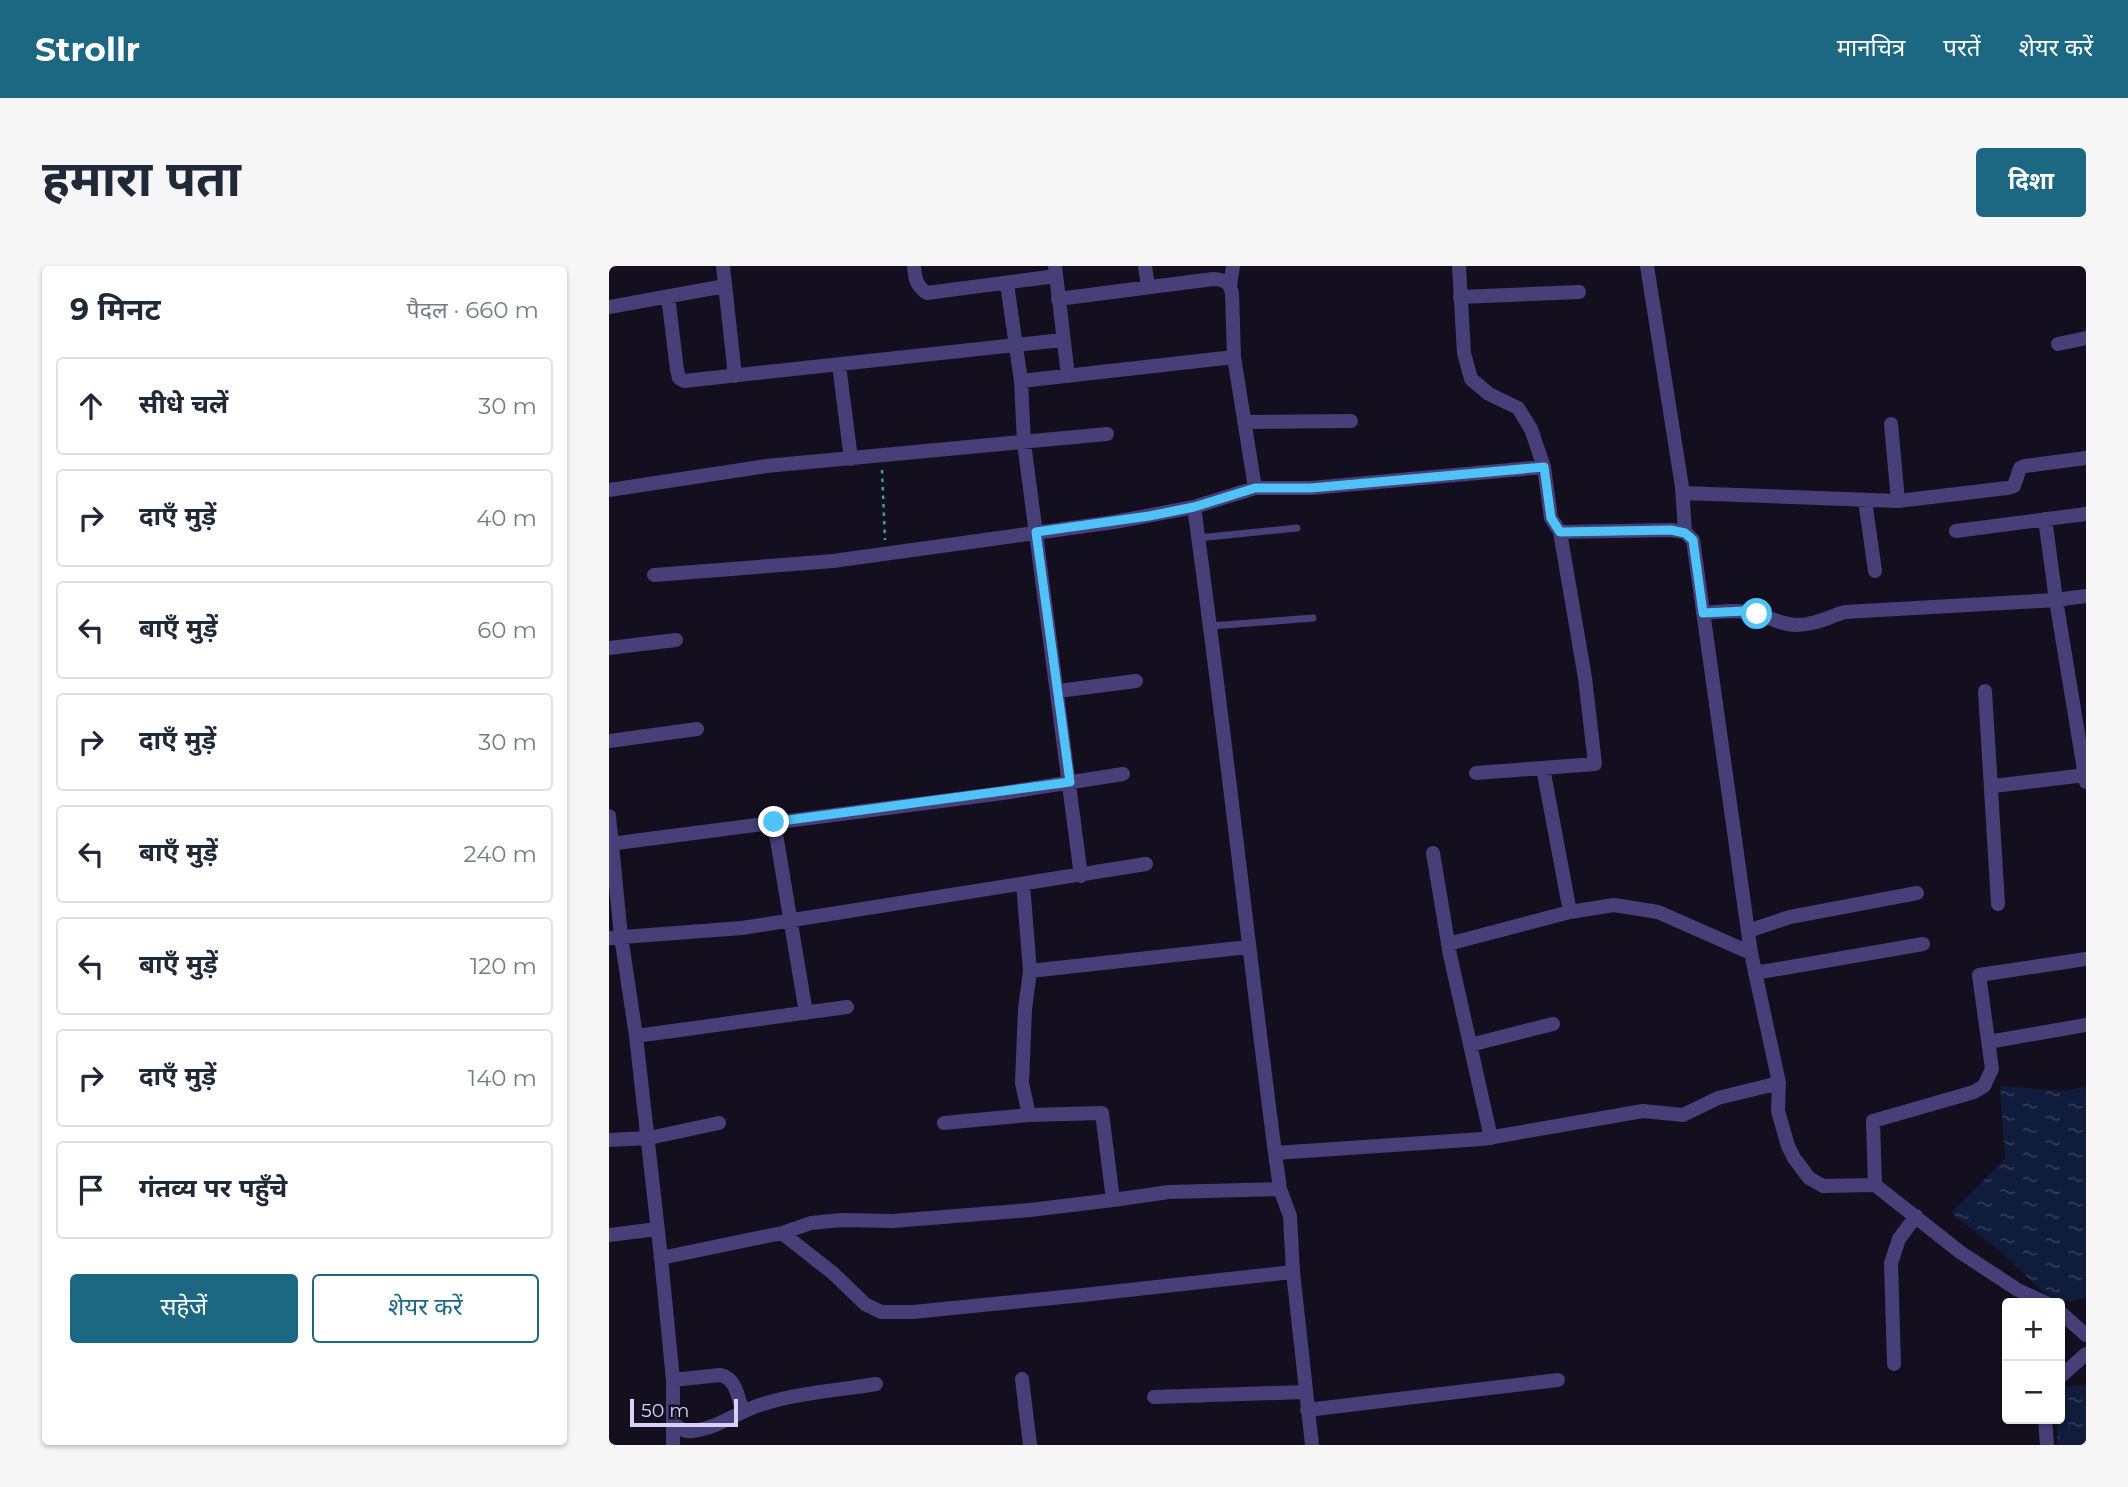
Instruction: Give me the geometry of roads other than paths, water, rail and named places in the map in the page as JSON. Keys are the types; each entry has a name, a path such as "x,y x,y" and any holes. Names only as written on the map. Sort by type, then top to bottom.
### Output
{"street":[{"path":"723,266 735,376"},
{"path":"914,266 919,288 927,293 1007,284 1055,271 1068,376"},
{"path":"1146,266 1148,287"},
{"path":"1233,266 1230,285 1234,357 1255,488"},
{"path":"1459,266 1464,353 1471,379 1489,394 1518,408 1531,429 1544,467 1551,518 1560,532 1585,678 1595,764 1476,773"},
{"path":"1647,266 1683,493 1685,533"},
{"path":"1058,299 1213,279 1225,280 1230,285"},
{"path":"1007,284 1021,381 1024,443 1070,782 1080,876"},
{"path":"609,307 725,286"},
{"path":"1460,297 1579,292"},
{"path":"668,296 679,378 693,381 1062,340"},
{"path":"2059,344 2086,338"},
{"path":"1021,381 1234,357"},
{"path":"839,365 851,459"},
{"path":"1244,422 1351,421"},
{"path":"1891,424 1898,501"},
{"path":"609,490 766,466 1107,434"},
{"path":"1683,493 1898,501 2007,488 2014,485 2019,468 2086,458"},
{"path":"654,575 833,561 1126,520 1194,507 1255,488 1311,488 1544,467"},
{"path":"1865,501 1875,571"},
{"path":"1194,507 1275,1153 1280,1189 1290,1216 1293,1272 1312,1445"},
{"path":"1956,531 2086,514"},
{"path":"2045,519 2056,600 2079,694 2086,782"},
{"path":"1560,532 1671,530 1685,533 1693,540 1751,953 1779,1083 1777,1097 1781,1126 1794,1158 1809,1178 1823,1186 1875,1185 1959,1252 2035,1298"},
{"path":"1703,613 1745,611 1780,624 1797,625 1823,621 1845,611 2056,600 2086,596"},
{"path":"609,648 676,640"},
{"path":"1058,691 1136,681"},
{"path":"1985,691 1999,904"},
{"path":"609,741 697,729"},
{"path":"1543,768 1570,912"},
{"path":"611,844 1123,774"},
{"path":"1993,786 2086,775"},
{"path":"609,816 615,937 636,1036 649,1138 673,1380 673,1445"},
{"path":"774,822 806,1013"},
{"path":"1433,853 1448,944 1491,1138"},
{"path":"615,937 742,928 1146,864"},
{"path":"1023,884 1030,971 1025,1009 1022,1083 1029,1115"},
{"path":"1748,931 1790,917 1916,893"},
{"path":"1448,944 1570,912 1614,905 1658,912 1751,953"},
{"path":"1755,973 1923,944"},
{"path":"1030,971 1248,947"},
{"path":"1875,1185 1873,1121 1973,1092 1985,1086 1992,1069 1979,975 2086,959"},
{"path":"636,1036 847,1007"},
{"path":"1470,1045 1553,1024"},
{"path":"1987,1042 2086,1025"},
{"path":"1275,1153 1491,1138 1643,1111 1683,1115 1718,1098 1779,1083"},
{"path":"944,1123 1029,1115 1102,1113 1113,1200"},
{"path":"609,1140 649,1138 719,1123"},
{"path":"661,1258 782,1233 811,1223 842,1220 893,1221 1030,1210 1169,1192 1280,1189"},
{"path":"1894,1364 1891,1263 1899,1239 1916,1216"},
{"path":"609,1236 657,1229"},
{"path":"782,1233 834,1274 865,1304 881,1312 913,1312 1293,1272"},
{"path":"2065,1316 2086,1335"},
{"path":"2065,1373 2086,1354"},
{"path":"673,1380 727,1377 732,1382 742,1410"},
{"path":"1022,1379 1030,1445"},
{"path":"1307,1410 1558,1380"},
{"path":"674,1423 691,1432 715,1427 742,1410 768,1402 876,1384"},
{"path":"1154,1397 1305,1392"},
{"path":"2045,1424 2047,1445"}],"lane":[{"path":"1198,538 1297,528"},
{"path":"1211,626 1313,618"}],"water":[{"path":"2000,1086 2065,1091 2086,1086 2086,1298 2065,1301 2065,1298 2049,1298 2002,1253 1951,1213 2005,1159"},
{"path":"2086,1385 2086,1445 2058,1445 2056,1424 2065,1424 2065,1387"}]}
